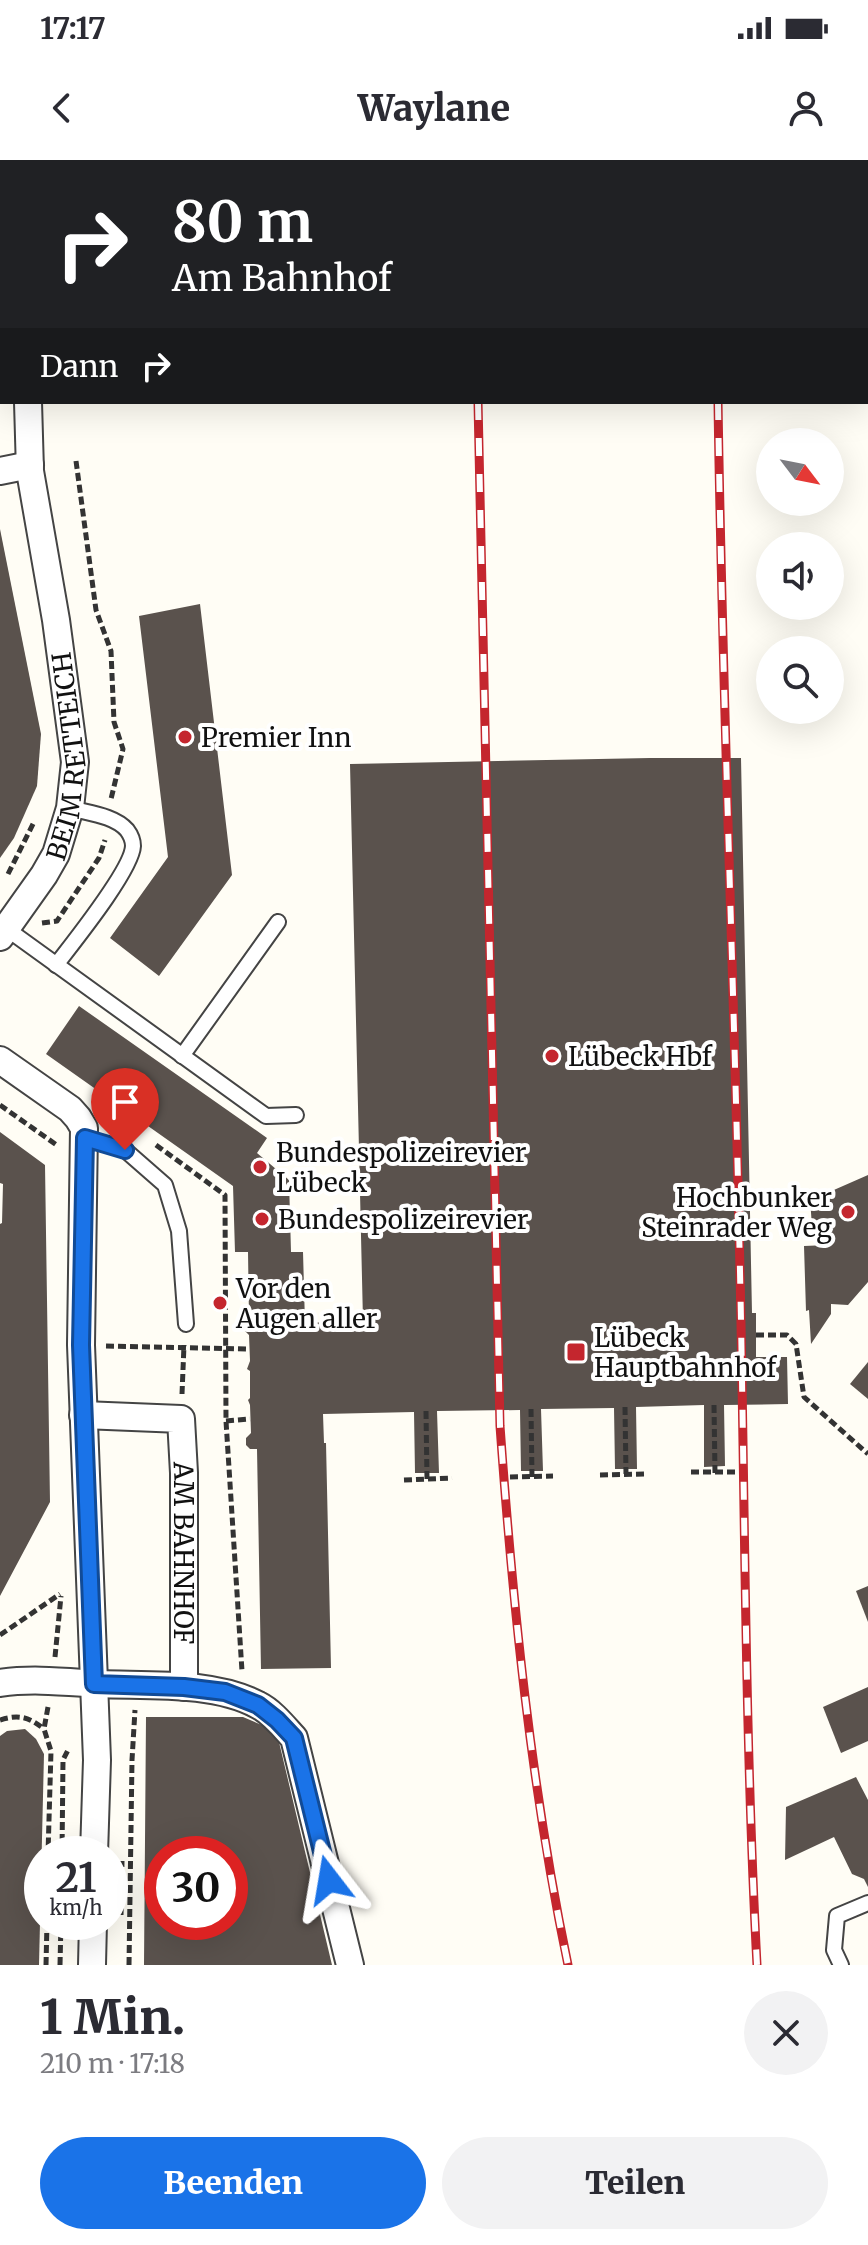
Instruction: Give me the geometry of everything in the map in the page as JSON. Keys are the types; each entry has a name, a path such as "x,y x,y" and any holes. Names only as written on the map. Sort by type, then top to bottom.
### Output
{"street":[{"name":"BEIM RETTEICH","path":"3,933 56,854 70,808 75,762 28,455 28,404"},
{"path":"0,471 30,465"},
{"path":"0,1060 70,1109 84,1128 81,1345 97,1760 95,1836"},
{"path":"83,1415 181,1419"},
{"name":"AM BAHNHOF","path":"181,1419 184,1687"},
{"path":"0,1683 184,1687 225,1692 258,1705 277,1720 294,1738 350,1965"},
{"path":"92,1965 93,1940"}],"lane":[{"path":"56,965 104,901 129,860 133,846 130,832 120,823 70,808"},
{"path":"182,1056 278,922"},
{"path":"3,933 56,965 266,1116 296,1115"},
{"path":"85,1138 125,1150 165,1185 179,1231 186,1324"},
{"path":"841,1965 834,1950 837,1916 868,1903"}],"path":[{"path":"0,884 32,828 36,814"},
{"path":"181,1419 186,1324"},
{"path":"756,1335 787,1335 796,1344 804,1397 868,1454"},
{"path":"81,1345 249,1349"},
{"path":"714,1405 715,1473"},
{"path":"625,1407 626,1474"},
{"path":"531,1409 532,1477"},
{"path":"426,1411 427,1479"},
{"path":"226,1421 250,1419"},
{"path":"691,1472 736,1472"},
{"path":"600,1475 646,1474"},
{"path":"510,1477 553,1476"},
{"path":"404,1480 452,1478"},
{"path":"0,1635 61,1594"},
{"path":"129,1965 135,1706"},
{"path":"0,1720 12,1716 30,1718 44,1729 51,1751 46,1836"},
{"path":"46,1965 47,1940"},
{"path":"60,1965 61,1940"}],"building":[{"path":"0,529 41,734 37,786 14,838 0,858"},
{"name":"Premier Inn","path":"200,604 232,875 159,976 110,938 168,857 139,616"},
{"name":"Lübeck Hbf","path":"741,758 752,1313 756,1313 756,1357 787,1357 788,1404 724,1405 725,1466 704,1467 704,1405 636,1407 637,1469 615,1469 614,1408 541,1409 543,1471 521,1471 520,1410 437,1411 439,1473 415,1473 414,1412 323,1414 331,1668 261,1669 257,1449 246,1445 246,1438 251,1433 248,1400 250,1371 247,1369 250,1361 249,1335 244,1330 244,1323 249,1319 248,1252 235,1252 233,1186 46,1054 79,1006 267,1138 257,1153 289,1180 291,1252 303,1252 305,1323 363,1321 350,764"},
{"path":"0,1132 45,1165 50,1502 0,1596 0,1224 3,1184 0,1183"},
{"path":"868,1175 868,1282 848,1305 831,1304 831,1314 811,1344 809,1310 806,1311 804,1246 828,1245 828,1227 812,1227 810,1198 827,1198 827,1193"},
{"path":"868,1362 868,1399 850,1384"},
{"path":"868,1586 868,1622 856,1591"},
{"path":"868,1687 868,1741 841,1753 823,1707"},
{"path":"146,1717 243,1717 269,1728 279,1742 332,1965 144,1965 144,1940 248,1940 248,1836 145,1836"},
{"path":"25,1729 36,1739 44,1754 42,1836 24,1836 24,1940 40,1940 39,1965 0,1965 0,1736 7,1731"},
{"path":"856,1777 868,1800 868,1887 864,1879 852,1874 834,1837 785,1860 786,1807"}],"railway":[{"path":"478,404 500,1426 525,1697 544,1831 568,1965"},
{"path":"718,404 747,1688 757,1965"}],"place":[{"name":"Premier Inn","path":"185,737"},
{"name":"Lübeck Hbf","path":"552,1056"},
{"name":"Bundespolizeirevier Lübeck","path":"260,1167"},
{"name":"Hochbunker Steinrader Weg","path":"848,1212"},
{"name":"Bundespolizeirevier","path":"262,1219"},
{"name":"Vor den Augen aller","path":"220,1303"},
{"name":"Lübeck Hauptbahnhof","path":"576,1352"}],"route":[{"path":"125,1150 85,1138 81,1345 94,1684 184,1687 225,1692 258,1705 277,1720 294,1738 329,1880"}]}
